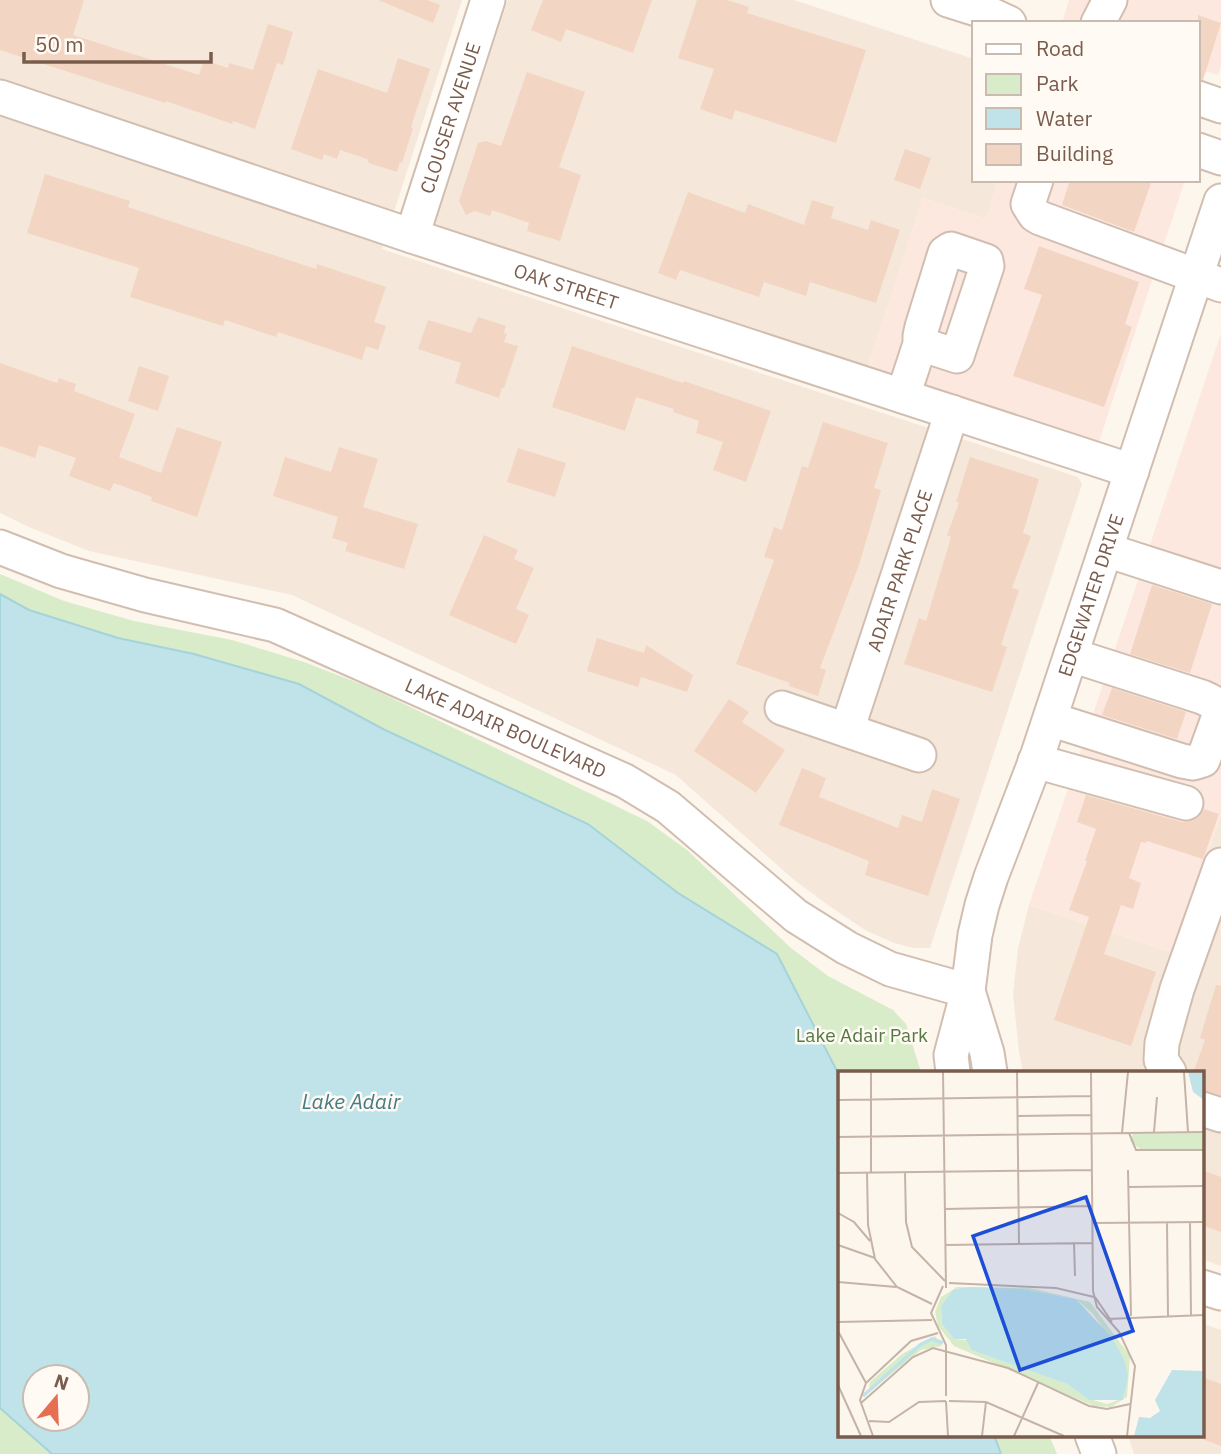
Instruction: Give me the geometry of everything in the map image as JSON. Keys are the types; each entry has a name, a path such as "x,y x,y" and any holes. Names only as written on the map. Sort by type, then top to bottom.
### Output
{"street":[{"name":"CLOUSER AVENUE","path":"412,236 488,0"},
{"path":"948,0 1004,21"},
{"path":"1099,21 1110,0"},
{"name":"OAK STREET","path":"0,97 412,236 1132,471"},
{"path":"1200,100 1221,106"},
{"path":"1200,151 1221,158"},
{"path":"1035,182 1028,204 1040,219 1209,280"},
{"name":"EDGEWATER DRIVE","path":"953,1071 951,1055 968,991 973,947 982,905 1050,719 1132,471 1209,280 1219,216"},
{"path":"903,396 920,344"},
{"name":"ADAIR PARK PLACE","path":"847,730 952,412"},
{"name":"LAKE ADAIR BOULEVARD","path":"0,547 61,571 145,595 275,625 625,781 668,807 796,916 846,948 890,969 968,991"},
{"path":"1106,550 1221,587"},
{"path":"1073,648 1204,686 1212,686 1221,676"},
{"path":"1050,719 1192,763 1203,760 1220,713 1213,701 1073,648"},
{"path":"782,708 919,755"},
{"path":"1035,761 1186,803"},
{"path":"1168,1071 1161,1060 1162,1043 1177,989 1221,865"},
{"name":"EDGEWATER DRIVE","path":"968,991 987,1053 990,1071"},
{"path":"1204,1109 1221,1115"},
{"path":"1204,1288 1221,1293"},
{"path":"1092,1436 1098,1454"}],"shaded area":[{"path":"0,0 462,0 382,249 1078,477 1082,484 930,948 914,948 894,943 865,930 828,905 793,879 676,775 292,595 89,551 0,513"},
{"path":"508,0 794,0 972,58 972,182 997,182 986,219 923,198 868,367 435,225"},
{"path":"1069,0 1221,0 1221,66 1218,75 1200,70 1200,21 1063,21"},
{"path":"997,182 1184,182 1099,442 868,367 923,198 986,219"},
{"path":"1221,333 1221,815 1174,953 1029,905"},
{"path":"1221,815 1221,1266 1204,1260 1204,1071 1023,1071 1019,1052 1013,994 1018,949 1029,905 1174,953"},
{"path":"1204,1324 1221,1330 1221,1454 1134,1454 1128,1436 1204,1436"}],"green space":[{"name":"Lake Adair Park","path":"0,574 64,601 134,621 232,640 304,662 371,688 647,821 687,850 791,948 828,976 893,1010 906,1024 921,1071 838,1073 777,954 678,893 588,824 385,730 299,684 194,654 118,638 29,610 0,594"},
{"path":"0,1408 21,1427 21,1433 28,1433 52,1454 0,1454"},
{"path":"994,1436 1049,1436 1057,1454 1001,1454"}],"water":[{"name":"Lake Adair","path":"0,594 29,610 118,638 194,654 299,684 385,730 588,824 678,893 777,954 838,1073 838,1436 994,1436 1001,1454 52,1454 28,1433 91,1433 91,1363 21,1363 21,1427 0,1408"}],"building":[{"path":"0,0 84,0 73,35 199,75 204,60 228,68 229,63 253,70 268,24 293,32 283,65 277,63 255,129 0,50"},
{"path":"378,0 427,0 440,5 433,23"},
{"path":"543,0 652,0 633,53 566,29 561,42 531,30"},
{"path":"697,0 727,0 749,7 747,13 866,50 836,143 735,110 732,120 700,109 714,69 678,58"},
{"path":"1198,15 1221,23 1203,80 1200,79"},
{"path":"398,58 430,69 397,172 340,150 337,159 324,154 322,160 291,149 318,69 387,93"},
{"path":"527,72 585,92 559,167 581,175 560,241 527,231 529,223 492,210 490,216 475,211 466,215 459,201 478,143 486,141 501,146"},
{"path":"905,149 931,158 920,189 894,180"},
{"path":"45,174 130,201 128,207 188,227 316,269 317,264 386,287 374,322 386,326 378,350 366,346 362,360 278,332 276,337 225,320 223,326 130,297 139,268 27,233"},
{"path":"1069,182 1151,182 1134,232 1062,205"},
{"path":"688,192 745,213 748,204 804,225 812,200 834,207 831,218 868,230 871,220 900,230 876,303 810,282 806,296 764,282 759,297 680,270 676,280 658,273"},
{"path":"1039,246 1139,282 1125,324 1132,327 1104,407 1013,376 1042,295 1024,289"},
{"path":"478,317 506,326 504,342 518,346 499,398 455,383 461,363 418,349 428,320 471,333"},
{"path":"572,346 771,411 746,482 713,470 723,442 696,433 699,421 673,412 674,409 636,397 625,431 552,407"},
{"path":"0,363 57,383 59,378 76,384 74,391 135,414 119,457 161,473 177,427 222,442 197,517 151,501 152,497 114,483 110,491 69,476 76,458 39,445 35,458 0,446"},
{"path":"139,366 169,376 158,411 128,401"},
{"path":"823,422 888,443 874,488 881,490 859,565 820,668 826,670 818,696 736,664 774,560 764,557 774,527 782,530 802,466 808,468"},
{"path":"339,447 378,459 363,507 418,524 404,569 345,551 348,543 332,538 338,517 273,496 285,457 331,472"},
{"path":"518,448 566,463 555,497 507,482"},
{"path":"970,457 1039,479 1023,533 1031,536 1012,588 1019,590 1001,645 1007,647 992,692 904,664 919,618 926,621 951,537 947,535 959,503 956,502"},
{"path":"484,535 518,550 514,559 534,568 516,609 529,615 516,644 449,615"},
{"path":"1152,585 1212,604 1190,673 1130,654"},
{"path":"597,638 644,653 646,645 693,675 687,692 641,677 638,687 587,671"},
{"path":"1112,688 1186,712 1177,739 1102,715"},
{"path":"729,699 749,712 742,722 785,750 756,793 694,751"},
{"path":"802,768 826,778 819,797 898,828 902,815 922,822 932,789 960,799 928,896 865,875 869,861 779,825"},
{"path":"1086,795 1182,822 1199,817 1204,809 1219,814 1203,859 1147,841 1141,842 1129,878 1141,883 1133,909 1121,905 1104,954 1156,972 1131,1046 1054,1020 1089,917 1069,910 1096,829 1077,822"},
{"path":"1216,985 1221,986 1221,1095 1204,1091 1204,1071 1194,1071 1205,1040 1200,1038"},
{"path":"1204,1171 1221,1177 1221,1232 1204,1226"},
{"path":"1204,1378 1221,1384 1221,1446 1202,1439"}]}
